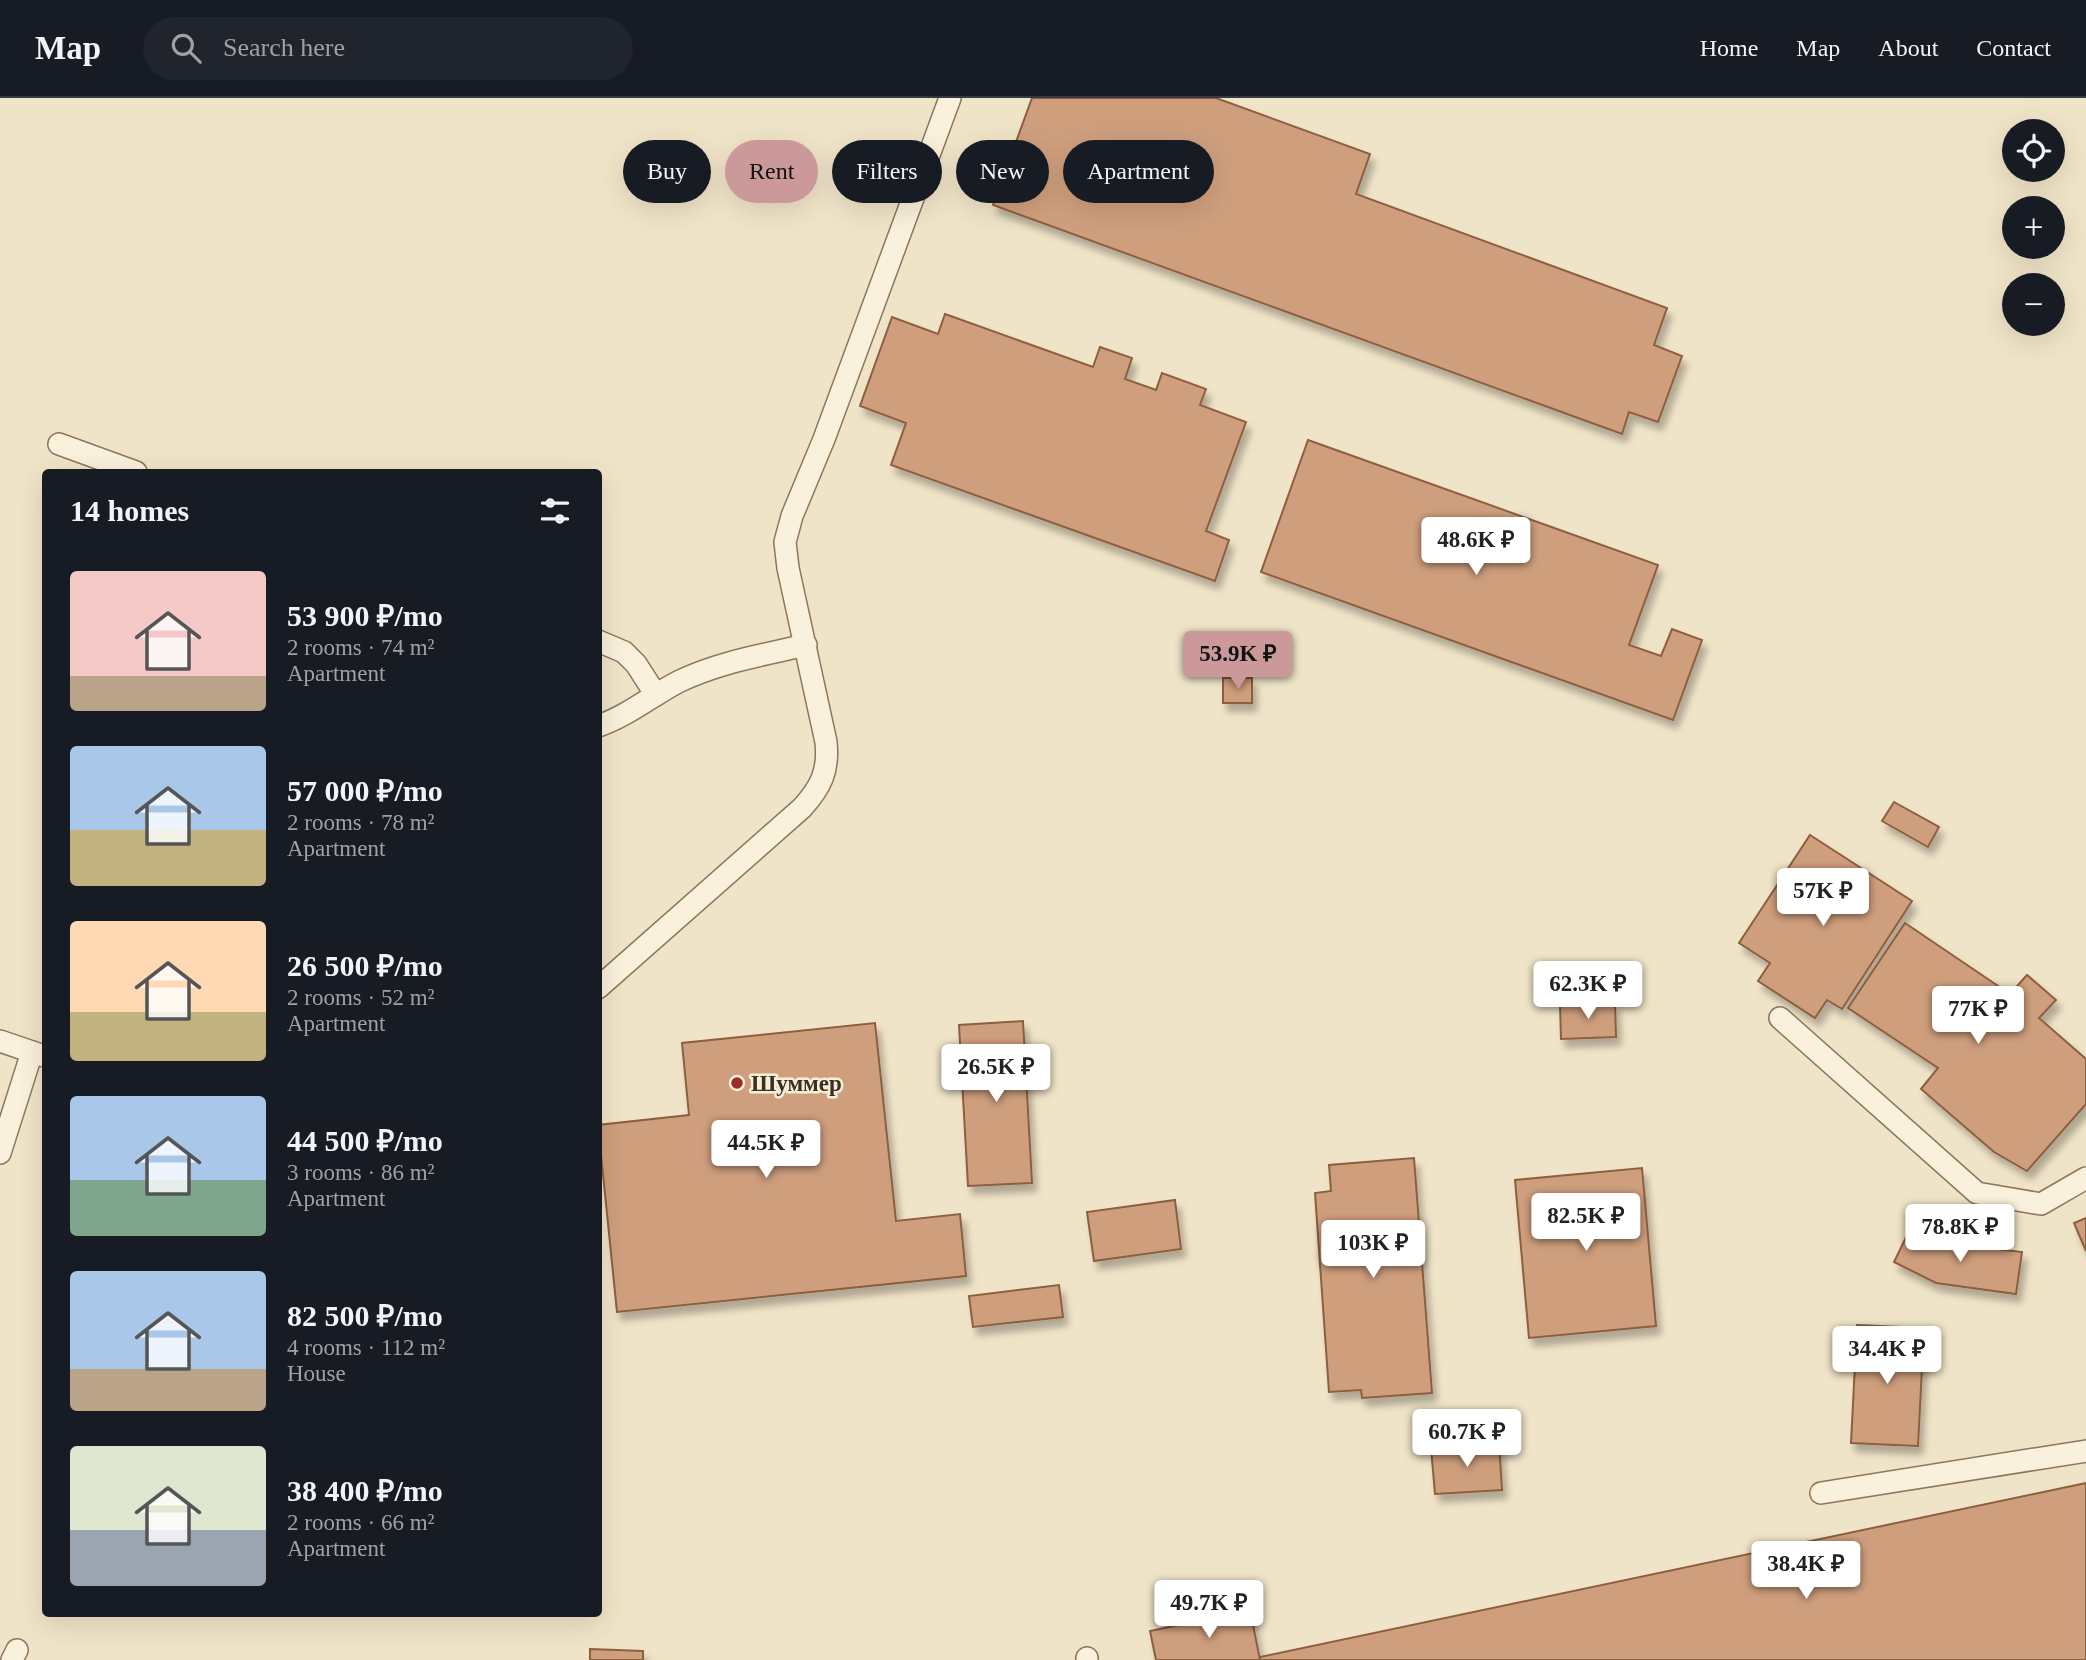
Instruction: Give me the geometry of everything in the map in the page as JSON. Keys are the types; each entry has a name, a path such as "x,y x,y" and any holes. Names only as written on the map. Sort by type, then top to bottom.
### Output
{"lane":[{"path":"602,984 792,817 816,793 823,777 828,759 827,742 786,542 792,516 824,439 950,98"},
{"path":"59,444 128,469"},
{"path":"602,643 624,652 636,664 656,695"},
{"path":"602,724 703,671 806,645"},
{"path":"1780,1018 1978,1193 2041,1204 2086,1178"},
{"path":"0,1041 39,1054 0,1153"},
{"path":"1821,1493 2086,1451"}],"building":[{"path":"1032,98 1216,98 1370,154 1356,194 1667,308 1654,345 1682,356 1658,422 1629,412 1622,434 993,205 1049,203 1049,140 1017,140"},
{"path":"945,314 1093,367 1100,347 1132,358 1125,379 1156,390 1162,373 1206,389 1200,405 1246,422 1206,531 1229,540 1215,581 891,465 906,423 860,406 892,317 938,334"},
{"path":"1308,440 1658,565 1629,645 1661,656 1672,629 1702,640 1673,720 1261,572"},
{"path":"1223,678 1252,678 1252,703 1223,703"},
{"path":"1894,802 1939,827 1928,847 1882,821"},
{"path":"1810,835 1912,901 1842,1009 1827,1000 1815,1018 1758,981 1770,963 1739,943"},
{"path":"1905,923 2010,994 2027,975 2056,1000 2039,1018 2086,1059 2086,1104 2027,1171 1994,1152 1921,1089 1938,1068 1848,1008"},
{"path":"1615,1003 1616,1037 1561,1039 1560,1005"},
{"path":"1023,1021 1032,1183 968,1186 959,1025"},
{"path":"875,1023 896,1221 960,1214 966,1276 617,1312 602,1164 602,1125 689,1115 682,1043"},
{"path":"1414,1158 1432,1393 1362,1398 1361,1390 1329,1392 1315,1193 1331,1191 1329,1165"},
{"path":"1642,1168 1656,1326 1529,1338 1515,1180"},
{"path":"1175,1200 1181,1249 1094,1261 1087,1212"},
{"path":"2086,1218 2086,1251 2074,1223"},
{"path":"1911,1227 1942,1242 2022,1252 2016,1294 1936,1283 1894,1262"},
{"path":"1059,1285 1063,1317 973,1327 969,1296"},
{"path":"1857,1325 1924,1328 1918,1446 1851,1443"},
{"path":"1499,1443 1502,1490 1435,1494 1431,1448"},
{"path":"2086,1483 2086,1660 1260,1660 1260,1657"},
{"path":"1250,1610 1260,1660 1156,1660 1150,1631"},
{"path":"590,1649 643,1651 643,1660 590,1660"}],"place":[{"name":"Шуммер","path":"737,1083"}]}
